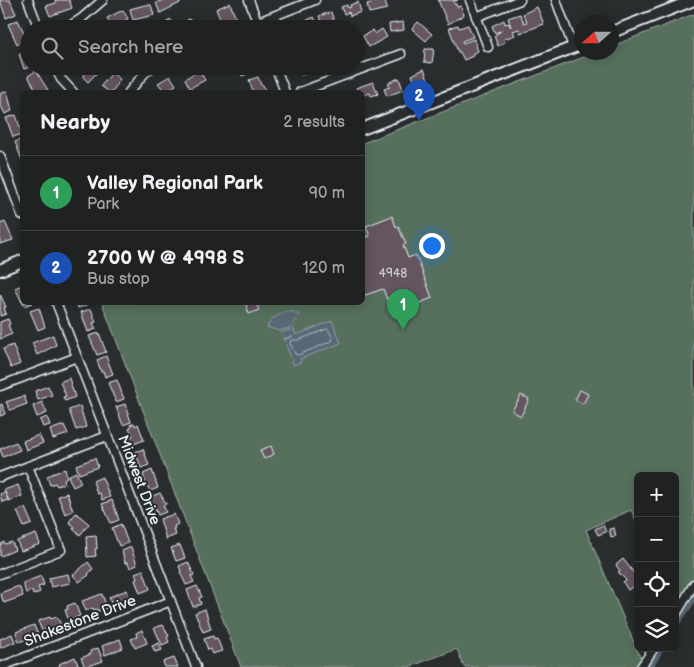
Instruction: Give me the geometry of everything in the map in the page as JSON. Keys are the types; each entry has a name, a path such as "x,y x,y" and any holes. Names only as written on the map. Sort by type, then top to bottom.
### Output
{"main road":[{"path":"619,29 673,4 694,0"},
{"path":"365,128 574,46"},
{"path":"0,270 20,262"}],"street":[{"path":"28,0 36,20"},
{"path":"79,20 102,0"},
{"path":"249,0 257,20"},
{"path":"270,20 315,0"},
{"path":"470,0 488,47"},
{"path":"476,17 520,0"},
{"path":"556,0 574,39"},
{"path":"365,68 401,54"},
{"path":"59,75 71,90"},
{"path":"131,90 143,75"},
{"path":"278,75 284,90"},
{"path":"305,90 345,75"},
{"path":"0,156 20,209"},
{"name":"Midwest Drive","path":"57,305 196,667"},
{"path":"0,386 77,357"},
{"path":"0,477 107,436"},
{"path":"0,574 62,550 28,466"},
{"path":"679,609 694,584"},
{"name":"Shakestone Drive","path":"0,667 171,601"},
{"path":"641,667 651,652"}],"green space":[{"path":"694,14 694,577 679,602 679,472 634,472 634,516 631,510 586,530 634,643 634,652 638,652 641,659 637,667 464,667 457,649 409,667 241,667 103,305 365,305 365,142 576,60 619,60 619,43"}],"water":[{"path":"284,312 293,312 299,315 292,326 296,335 332,321 341,343 300,359 301,362 294,365 284,340 292,336 283,339 281,333 290,331 289,328 279,331 267,327 272,319"}],"building":[{"path":"0,0 10,0 16,14 6,18"},
{"path":"55,0 69,0 72,8 50,16 46,6 56,3"},
{"path":"163,0 179,0 180,3 160,13 156,3"},
{"path":"385,0 387,9 369,13 367,4"},
{"path":"438,0 458,0 453,2 457,7 461,6 464,15 448,24"},
{"path":"358,2 361,12 350,16 349,12 344,14 341,7 347,5 348,8 351,7 350,5"},
{"path":"230,3 236,20 220,20 216,9"},
{"path":"151,5 154,15 133,20 130,9"},
{"path":"537,7 544,24 520,33 519,29 513,31 515,35 504,39 505,42 498,46 494,36 502,30 495,33 492,26 504,20 505,24 508,23 511,27 508,18 520,14 524,23 527,22 523,14"},
{"path":"123,10 128,19 108,20 107,18"},
{"path":"331,12 334,20 321,20 319,16"},
{"path":"18,20 20,24 20,42 17,44 8,24"},
{"path":"403,22 404,30 390,32 389,24"},
{"path":"418,22 432,34 426,41 412,29"},
{"path":"458,25 459,28 468,25 473,37 462,41 463,43 474,39 478,51 472,54 473,56 464,60 460,52 458,52 449,28"},
{"path":"382,29 387,37 369,47 365,40 365,35 373,30 375,34"},
{"path":"425,49 434,49 432,63 424,62"},
{"path":"424,69 429,82 417,87 412,75"},
{"path":"39,75 48,90 36,90 28,76"},
{"path":"85,75 95,75 88,82 83,77"},
{"path":"110,75 115,75 120,79 113,90 106,90 101,86"},
{"path":"191,75 202,75 205,80 190,88 185,79"},
{"path":"170,76 176,85 168,90 163,90 158,83"},
{"path":"258,77 265,90 252,90 249,80"},
{"path":"399,78 403,90 387,96 384,89 390,87 388,83"},
{"path":"373,82 378,94 371,96 370,93 365,95 365,90 357,90 356,88"},
{"path":"7,91 12,111 5,114 0,104 0,94"},
{"path":"16,115 20,135 13,137 6,118"},
{"path":"20,140 20,155 15,142"},
{"path":"392,216 406,244 403,245 408,258 416,255 432,298 399,311 393,296 387,298 389,305 383,289 365,295 365,237 370,236 366,226"},
{"path":"5,222 13,240 0,244 0,224"},
{"path":"20,286 20,298 15,288"},
{"path":"0,294 6,307 4,307 6,314 0,316"},
{"path":"246,305 260,305 257,306 259,310 249,314"},
{"path":"39,308 45,327 38,330 30,311"},
{"path":"91,309 96,322 93,323 96,329 88,332 81,312"},
{"path":"8,319 10,324 8,325 12,334 0,339 0,322"},
{"path":"99,333 106,352 97,355 89,336"},
{"path":"53,335 56,345 37,355 32,343"},
{"path":"13,345 20,364 11,368 3,349"},
{"path":"106,356 113,374 105,377 97,360"},
{"path":"69,378 75,397 65,401 63,397 66,396 60,382"},
{"path":"117,380 124,399 116,402 108,383"},
{"path":"48,386 52,395 38,400 35,391"},
{"path":"580,390 588,394 583,404 575,400"},
{"path":"521,395 529,399 521,416 512,411"},
{"path":"24,396 27,404 10,410 6,402"},
{"path":"42,402 47,413 37,417 33,406"},
{"path":"2,404 5,414 0,416 0,405"},
{"path":"125,404 131,422 123,425 116,407"},
{"path":"80,406 86,427 76,430 69,410"},
{"path":"47,417 50,425 43,427 40,420"},
{"path":"134,423 135,426 138,424 144,440 131,445 128,438 133,436 129,428"},
{"path":"64,425 68,434 53,439 50,430"},
{"path":"39,435 43,443 26,450 23,441"},
{"path":"16,442 20,450 3,457 0,449"},
{"path":"271,446 274,454 264,459 260,450"},
{"path":"143,449 149,465 141,468 135,452"},
{"path":"95,458 98,467 79,474 76,465"},
{"path":"65,469 67,477 64,479 65,483 57,486 55,483 50,485 47,476"},
{"path":"152,470 158,488 150,491 146,486 143,474"},
{"path":"76,472 81,483 73,487 68,476"},
{"path":"102,477 110,497 102,500 100,493 97,494 93,481"},
{"path":"18,485 22,496 9,501 4,490"},
{"path":"5,492 8,500 2,502 0,494"},
{"path":"67,493 73,511 65,514 58,496"},
{"path":"160,493 166,504 163,505 166,512 158,515 150,497"},
{"path":"112,500 119,520 111,523 102,504"},
{"path":"25,508 32,524 24,527 17,511"},
{"path":"76,513 89,524 80,535 69,522"},
{"path":"174,514 178,524 173,529 176,535 166,539 160,519"},
{"path":"121,524 128,543 119,546 112,528"},
{"path":"603,525 606,532 598,535 595,529"},
{"path":"614,528 616,536 611,537 609,529"},
{"path":"36,534 40,544 21,551 17,541"},
{"path":"96,535 96,556 87,557 86,536"},
{"path":"4,542 5,544 12,542 15,550 0,556 0,545"},
{"path":"180,545 185,558 176,561 171,548"},
{"path":"131,547 137,565 130,568 127,562 125,563 122,551"},
{"path":"623,559 634,573 634,586 628,590 623,582 626,580 618,572 620,571 616,565"},
{"path":"88,562 93,569 89,575 79,582 73,575"},
{"path":"188,562 194,575 191,576 194,582 186,585 179,566"},
{"path":"143,570 150,589 140,593 135,580 137,579 135,573"},
{"path":"68,574 70,583 51,587 49,578"},
{"path":"41,576 44,585 38,587 40,592 33,595 32,591 26,593 23,583"},
{"path":"19,586 23,596 4,603 0,593"},
{"path":"197,586 202,597 199,598 201,604 193,607 187,590"},
{"path":"127,590 130,599 112,606 109,597"},
{"path":"102,594 107,608 98,611 93,608 86,611 82,601"},
{"path":"75,603 80,616 69,621 65,610 68,609 67,606"},
{"path":"205,609 211,629 203,632 195,613"},
{"path":"50,617 51,619 57,617 61,625 42,631 38,621"},
{"path":"34,625 38,635 19,642 16,632"},
{"path":"163,625 169,636 167,637 169,642 162,645 154,628"},
{"path":"142,630 147,643 135,648 131,639 137,637 136,633"},
{"path":"12,634 15,642 0,648 0,639"},
{"path":"213,636 214,639 217,638 222,651 212,654 210,649 208,650 204,639"},
{"path":"120,639 123,648 105,655 102,646"},
{"path":"159,643 162,650 155,652 152,646"},
{"path":"98,648 103,661 85,667 81,658 91,654 90,651"},
{"path":"75,657 78,665 74,667 60,667 59,664"},
{"path":"174,658 178,667 165,667 163,662"}],"waterway":[{"path":"679,618 694,597"},
{"path":"649,667 658,652"}],"place":[{"name":"2700 W @ 4998 S","path":"419,121"},
{"name":"Valley Regional Park","path":"403,330"}]}
